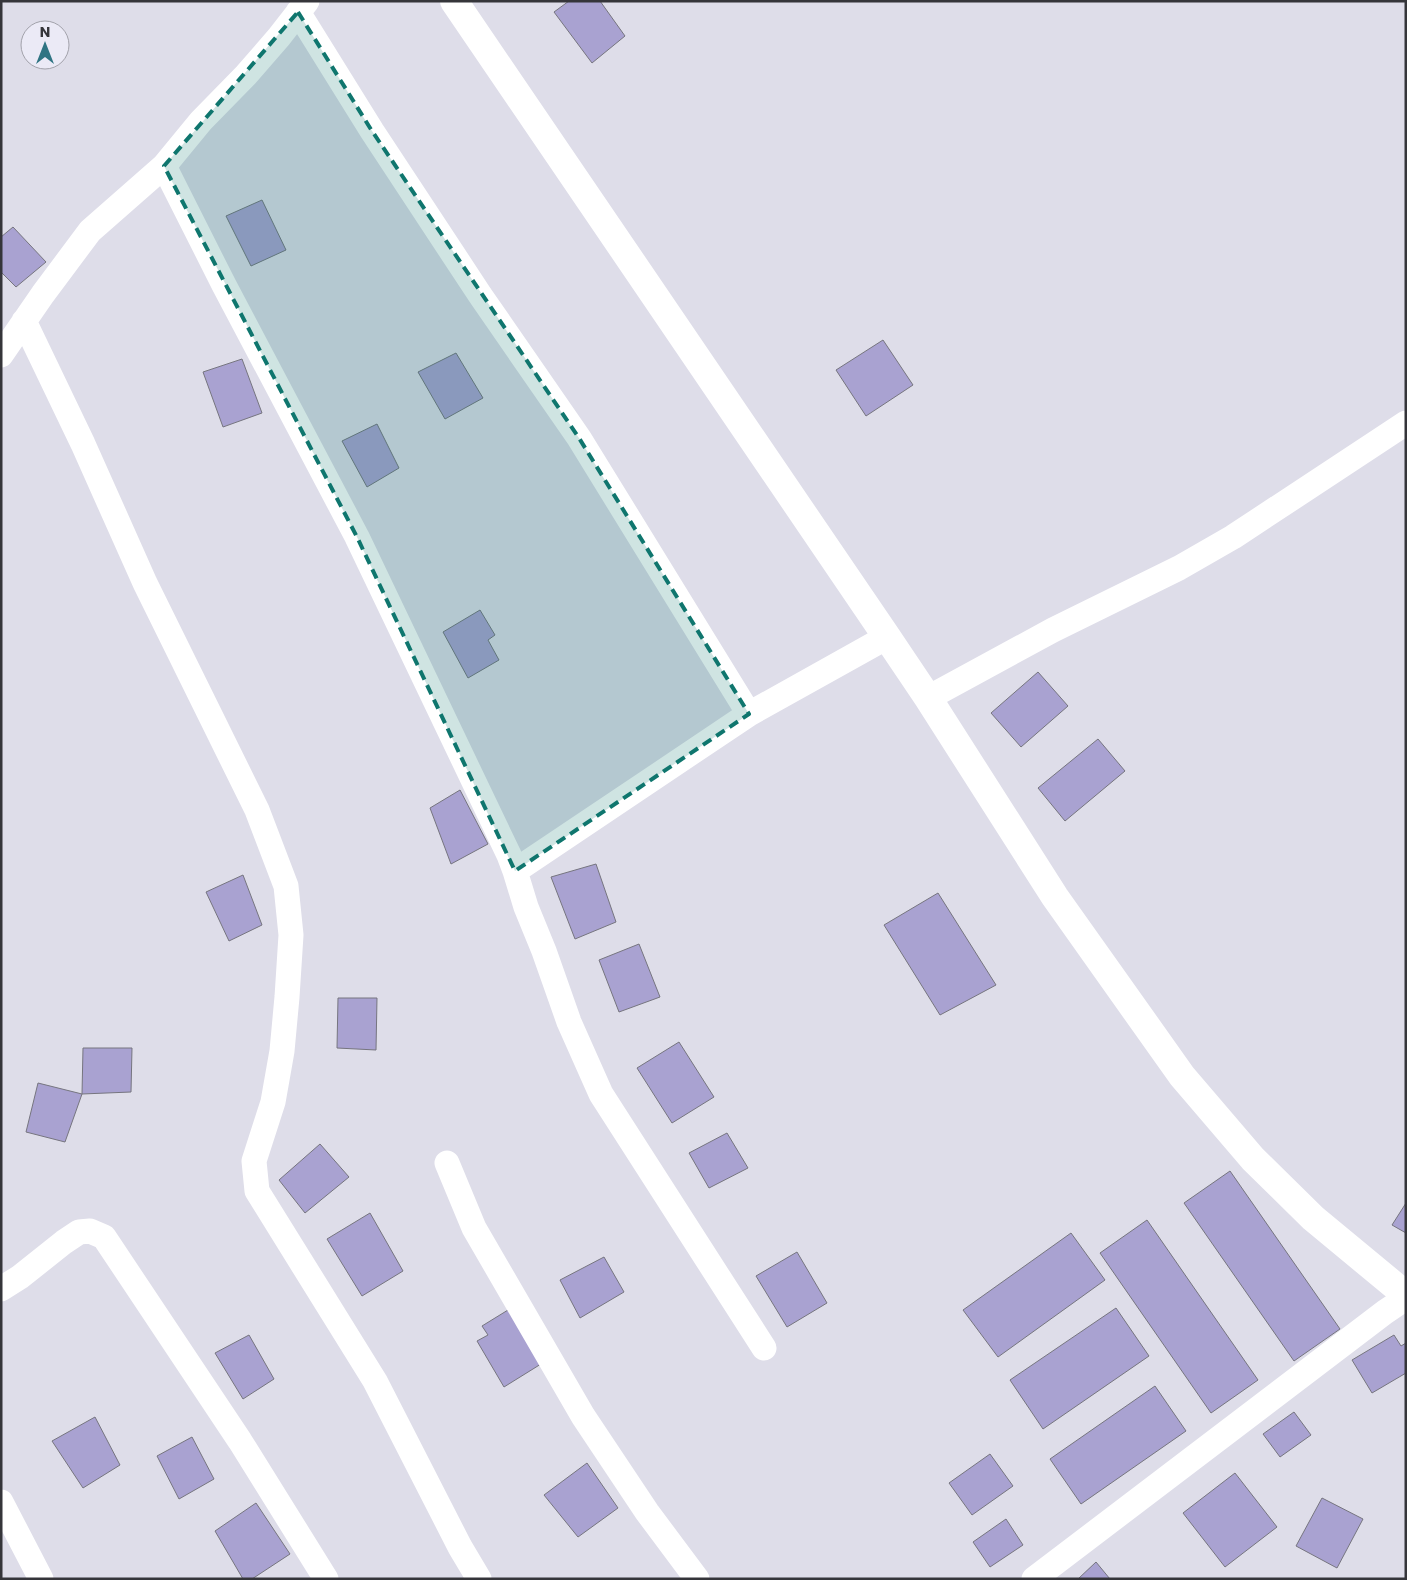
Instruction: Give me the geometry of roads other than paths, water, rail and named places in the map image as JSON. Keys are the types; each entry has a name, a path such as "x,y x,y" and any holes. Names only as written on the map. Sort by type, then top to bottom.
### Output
{"main road":[{"path":"454,1 887,636 1055,897 1182,1076 1253,1159 1313,1218 1406,1297"}],"street":[{"path":"1,355 90,231 164,166 201,121 252,69 302,6 377,139 480,295 579,438 749,714"},
{"path":"164,166 357,537 509,855 526,908 544,951 569,1022 601,1094 764,1348"},
{"path":"24,322 83,444 149,592 257,810 286,886 291,935 282,1051 273,1102 254,1161 257,1191 375,1381 478,1579"},
{"path":"928,698 1054,630 1187,564 1233,537 1406,423"},
{"path":"515,871 749,714 887,636"},
{"path":"447,1164 474,1228 583,1416 647,1512 697,1579"},
{"path":"1,1289 80,1232 90,1231 104,1237 240,1441 326,1579"},
{"path":"1034,1579 1406,1297"},
{"path":"1,1502 41,1579"}]}
